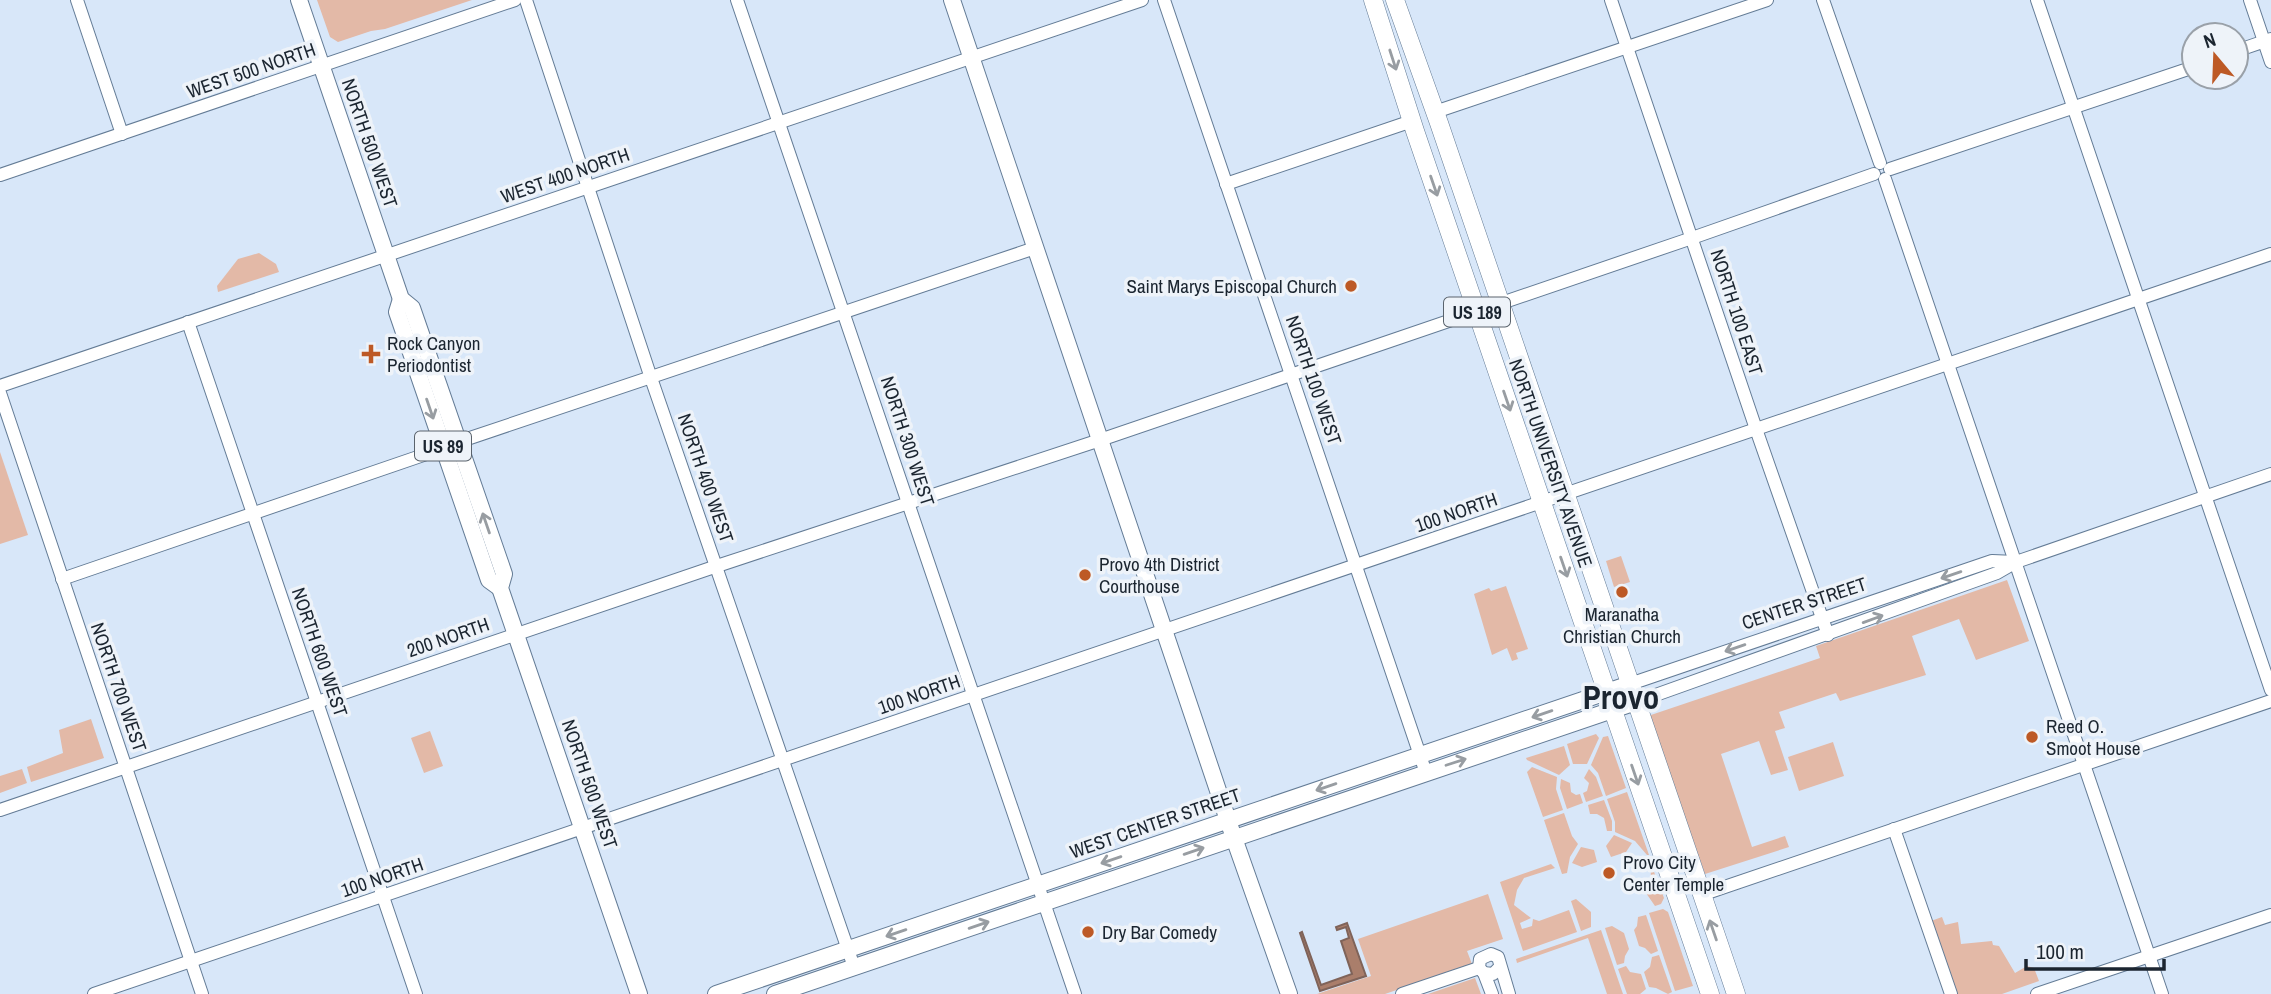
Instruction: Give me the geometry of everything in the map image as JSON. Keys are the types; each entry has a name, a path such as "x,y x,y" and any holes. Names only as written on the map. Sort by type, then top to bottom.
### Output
{"highway":[{"name":"NORTH UNIVERSITY AVENUE","path":"1373,0 1610,701"},
{"name":"NORTH UNIVERSITY AVENUE","path":"1395,0 1436,112 1633,693"},
{"name":"US 189","path":"1633,693 1736,994"},
{"name":"US 189","path":"1610,701 1710,994"}],"main road":[{"name":"NORTH 500 WEST","path":"299,0 401,299 397,312 451,445 489,580 500,588 639,994"},
{"path":"952,0 1289,994"},
{"name":"CENTER STREET","path":"1610,701 1633,693"},
{"name":"WEST CENTER STREET","path":"775,994 854,967 1228,820 1420,755 1610,701"},
{"name":"WEST CENTER STREET","path":"716,994 847,949 1234,838 1426,773 1610,701"}],"street":[{"path":"77,0 122,134"},
{"name":"WEST 500 NORTH","path":"0,175 515,0"},
{"name":"NORTH 400 WEST","path":"526,0 651,378 854,967"},
{"name":"NORTH 300 WEST","path":"737,0 1076,994"},
{"name":"WEST 400 NORTH","path":"0,386 1142,0"},
{"name":"NORTH 100 WEST","path":"1164,0 1426,773"},
{"name":"NORTH 100 EAST","path":"1611,0 1828,635"},
{"path":"1436,112 1766,0"},
{"path":"1823,0 2162,994"},
{"path":"2037,0 2271,690"},
{"path":"2250,0 2267,40 2271,62"},
{"path":"2250,46 2267,40"},
{"path":"1292,374 2180,72"},
{"path":"1226,184 1412,121"},
{"path":"62,579 1035,248"},
{"name":"100 NORTH","path":"94,994 2271,254"},
{"name":"NORTH 600 WEST","path":"188,322 416,994"},
{"name":"200 NORTH","path":"0,810 1292,374"},
{"name":"NORTH 700 WEST","path":"0,393 202,994"},
{"name":"CENTER STREET","path":"1633,693 1828,635 1997,573 2016,562 2271,474"},
{"name":"CENTER STREET","path":"1633,693 1823,618 1992,561 2016,562"},
{"path":"1701,895 2271,701"},
{"path":"1894,829 1951,994"},
{"path":"2036,994 2271,915"},
{"path":"1492,994 1482,970 1483,956 1490,954 1498,957 1499,968 1509,994"},
{"path":"1402,994 1482,970 1493,974 1499,968"}],"shaded area":[{"path":"317,0 472,0 338,42 330,37"},
{"path":"259,253 276,264 279,272 218,292 217,286 238,259"},
{"path":"0,452 28,535 0,544"},
{"path":"1621,556 1630,582 1614,587 1606,561"},
{"path":"2007,580 2029,641 1976,660 1959,619 1912,636 1926,675 1840,701 1836,693 1779,712 1785,728 1775,731 1788,770 1771,775 1759,741 1721,754 1752,847 1785,836 1789,847 1705,874 1648,716 1820,658 1816,646"},
{"path":"1506,586 1528,649 1516,653 1518,659 1512,661 1507,648 1492,655 1474,594 1489,588 1491,591"},
{"path":"91,719 104,758 31,782 27,767 63,753 59,730"},
{"path":"430,731 443,766 424,773 411,738"},
{"path":"1596,734 1599,738 1587,764 1573,764 1567,744"},
{"path":"1608,736 1626,788 1606,796 1598,773 1591,765 1603,737"},
{"path":"1833,742 1844,776 1799,791 1788,757"},
{"path":"1564,746 1570,765 1559,775 1526,758"},
{"path":"1532,767 1557,777 1556,789 1563,810 1543,817 1527,772"},
{"path":"22,769 27,783 0,793 0,776"},
{"path":"1589,769 1596,777 1603,796 1586,802 1583,793 1587,791 1589,783 1584,778"},
{"path":"1561,779 1570,783 1571,792 1580,794 1583,803 1567,809 1560,788"},
{"path":"1627,792 1649,855 1635,841 1615,832 1615,822 1607,799"},
{"path":"1604,800 1612,821 1612,831 1607,831 1604,818 1590,814 1588,805"},
{"path":"1564,813 1572,836 1578,844 1570,857 1567,873 1562,874 1544,820"},
{"path":"1614,835 1632,843 1626,852 1611,857 1606,846"},
{"path":"1581,847 1594,850 1597,862 1582,867 1572,863"},
{"path":"1551,864 1555,868 1524,878 1517,890 1514,905 1531,918 1520,923 1522,929 1532,926 1533,919 1539,921 1569,910 1577,932 1523,951 1500,882"},
{"path":"1650,864 1664,898 1661,904 1655,906 1646,893 1651,876"},
{"path":"1488,894 1503,939 1467,951 1472,964 1385,994 1317,994 1371,976 1358,939"},
{"path":"1576,899 1591,912 1591,927 1581,931 1571,901"},
{"path":"1663,909 1668,912 1693,986 1675,991 1649,913"},
{"path":"1646,915 1658,951 1651,954 1639,946 1634,930 1638,917"},
{"path":"1942,917 1945,925 1958,922 1961,944 1992,941 1993,945 1999,946 2015,973 2027,966 2034,968 2039,981 2002,994 1957,994 1931,921"},
{"path":"1347,923 1366,976 1320,991 1300,933 1302,932 1321,985 1352,974 1341,941 1349,938 1346,927 1337,930 1336,927"},
{"path":"1612,926 1624,933 1629,949 1624,963 1617,965 1605,928"},
{"path":"1601,930 1623,994 1607,994 1588,938 1517,963 1516,959"},
{"path":"1659,955 1672,992 1668,994 1649,987 1644,972 1650,967 1652,957"},
{"path":"1626,966 1630,972 1641,974 1646,989 1640,994 1627,994 1618,969"},
{"path":"1475,978 1481,994 1428,994"}],"place":[{"name":"Saint Marys Episcopal Church","path":"1351,286"},
{"name":"Rock Canyon Periodontist","path":"371,354"},
{"name":"Provo 4th District Courthouse","path":"1085,575"},
{"name":"Maranatha Christian Church","path":"1622,592"},
{"name":"Reed O. Smoot House","path":"2032,737"},
{"name":"Provo City Center Temple","path":"1609,873"},
{"name":"Dry Bar Comedy","path":"1088,932"}],"district":[{"name":"Provo","path":"1621,697"}]}
